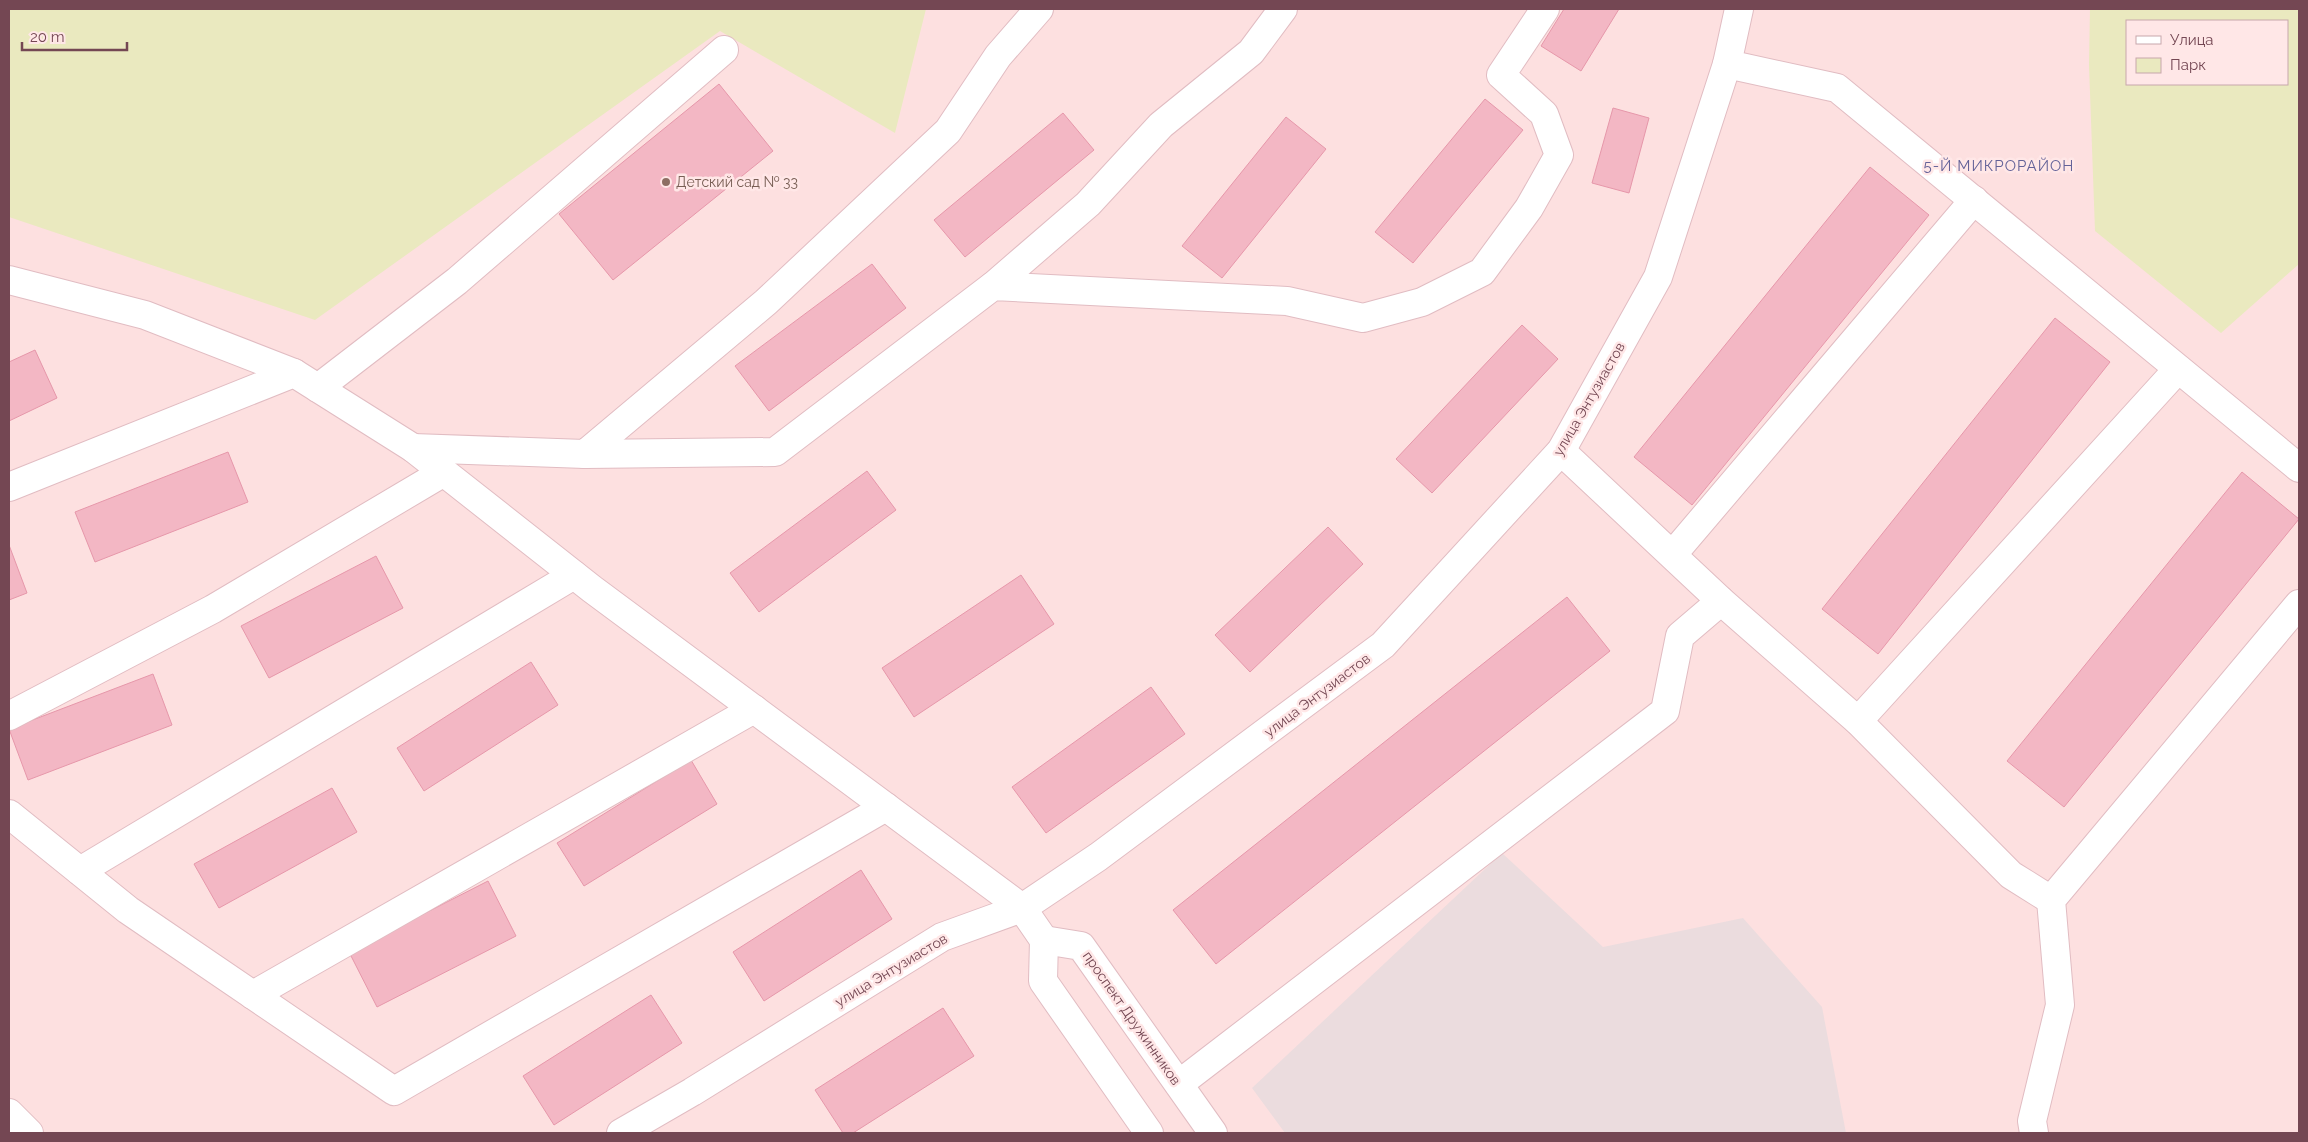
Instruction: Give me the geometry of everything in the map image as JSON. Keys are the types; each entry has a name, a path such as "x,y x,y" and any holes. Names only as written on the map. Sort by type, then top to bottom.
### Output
{"street":[{"path":"585,454 766,302 948,132 998,56 1039,9"},
{"path":"412,448 585,454 775,452 993,286 1088,204 1161,126 1250,52 1283,9"},
{"path":"993,286 1287,301 1363,318 1422,302 1482,272 1529,208 1559,156 1544,114 1501,75 1545,9"},
{"name":"улица Энтузиастов","path":"621,1133 692,1092 942,937 1022,908 1098,857 1383,645 1561,450 1658,277 1726,64 1739,9"},
{"path":"318,388 457,281 724,50"},
{"path":"1726,64 1837,88 2299,468"},
{"path":"1673,554 1974,200"},
{"path":"9,280 145,315 294,373 412,448 574,575 1022,908 1044,940 1043,981 1149,1133"},
{"path":"1858,721 2178,369"},
{"path":"9,487 294,373"},
{"path":"1561,450 1721,601 1858,721 2011,874 2050,900"},
{"path":"9,716 213,609 444,472"},
{"path":"80,871 574,575"},
{"path":"1179,1084 1665,711 1680,636 1721,601"},
{"path":"2034,1133 2032,1120 2060,1005 2050,900 2299,604"},
{"path":"253,995 754,709"},
{"path":"9,814 128,910 394,1091 886,807"},
{"name":"проспект Дружинников","path":"1044,940 1081,946 1213,1133"},
{"path":"9,1113 29,1133"}],"shaded area":[{"path":"1502,853 1603,947 1743,918 1822,1007 1846,1133 1285,1133 1252,1088"}],"green space":[{"path":"9,9 926,9 895,133 720,31 315,320 9,217"},
{"path":"2090,9 2299,9 2299,264 2221,333 2095,231 2089,65"}],"building":[{"path":"1564,9 1619,9 1581,71 1541,46"},
{"name":"Детский сад № 33","path":"719,84 773,151 613,280 559,214"},
{"path":"1485,99 1523,130 1413,263 1375,232"},
{"path":"1613,108 1649,118 1629,193 1592,183"},
{"path":"1063,113 1094,150 965,257 934,220"},
{"path":"1286,117 1326,149 1222,278 1182,246"},
{"path":"1870,167 1929,215 1692,505 1634,457"},
{"path":"872,264 906,308 769,411 735,366"},
{"path":"2055,318 2110,362 1878,654 1822,609"},
{"path":"1522,325 1558,359 1432,493 1396,459"},
{"path":"35,350 57,398 9,421 9,362"},
{"path":"228,452 248,502 95,562 75,512"},
{"path":"867,471 896,510 759,612 730,573"},
{"path":"2242,472 2299,519 2064,807 2007,761"},
{"path":"1328,527 1363,564 1250,672 1215,635"},
{"path":"9,545 27,593 9,600"},
{"path":"376,556 403,608 269,678 241,626"},
{"path":"1021,575 1054,624 914,717 882,668"},
{"path":"1567,597 1610,651 1216,964 1173,910"},
{"path":"531,662 558,705 424,791 397,748"},
{"path":"153,674 172,725 28,780 9,729"},
{"path":"1151,687 1185,734 1046,833 1012,787"},
{"path":"691,760 717,804 584,886 557,843"},
{"path":"332,788 357,832 219,908 194,864"},
{"path":"861,870 892,919 764,1001 733,952"},
{"path":"488,881 516,936 377,1007 349,952"},
{"path":"651,995 682,1043 554,1125 523,1076"},
{"path":"943,1008 974,1056 853,1133 843,1133 815,1090"}],"place":[{"name":"Детский сад № 33","path":"666,182"}],"district":[{"name":"5-Й МИКРОРАЙОН","path":"1999,166"}]}
